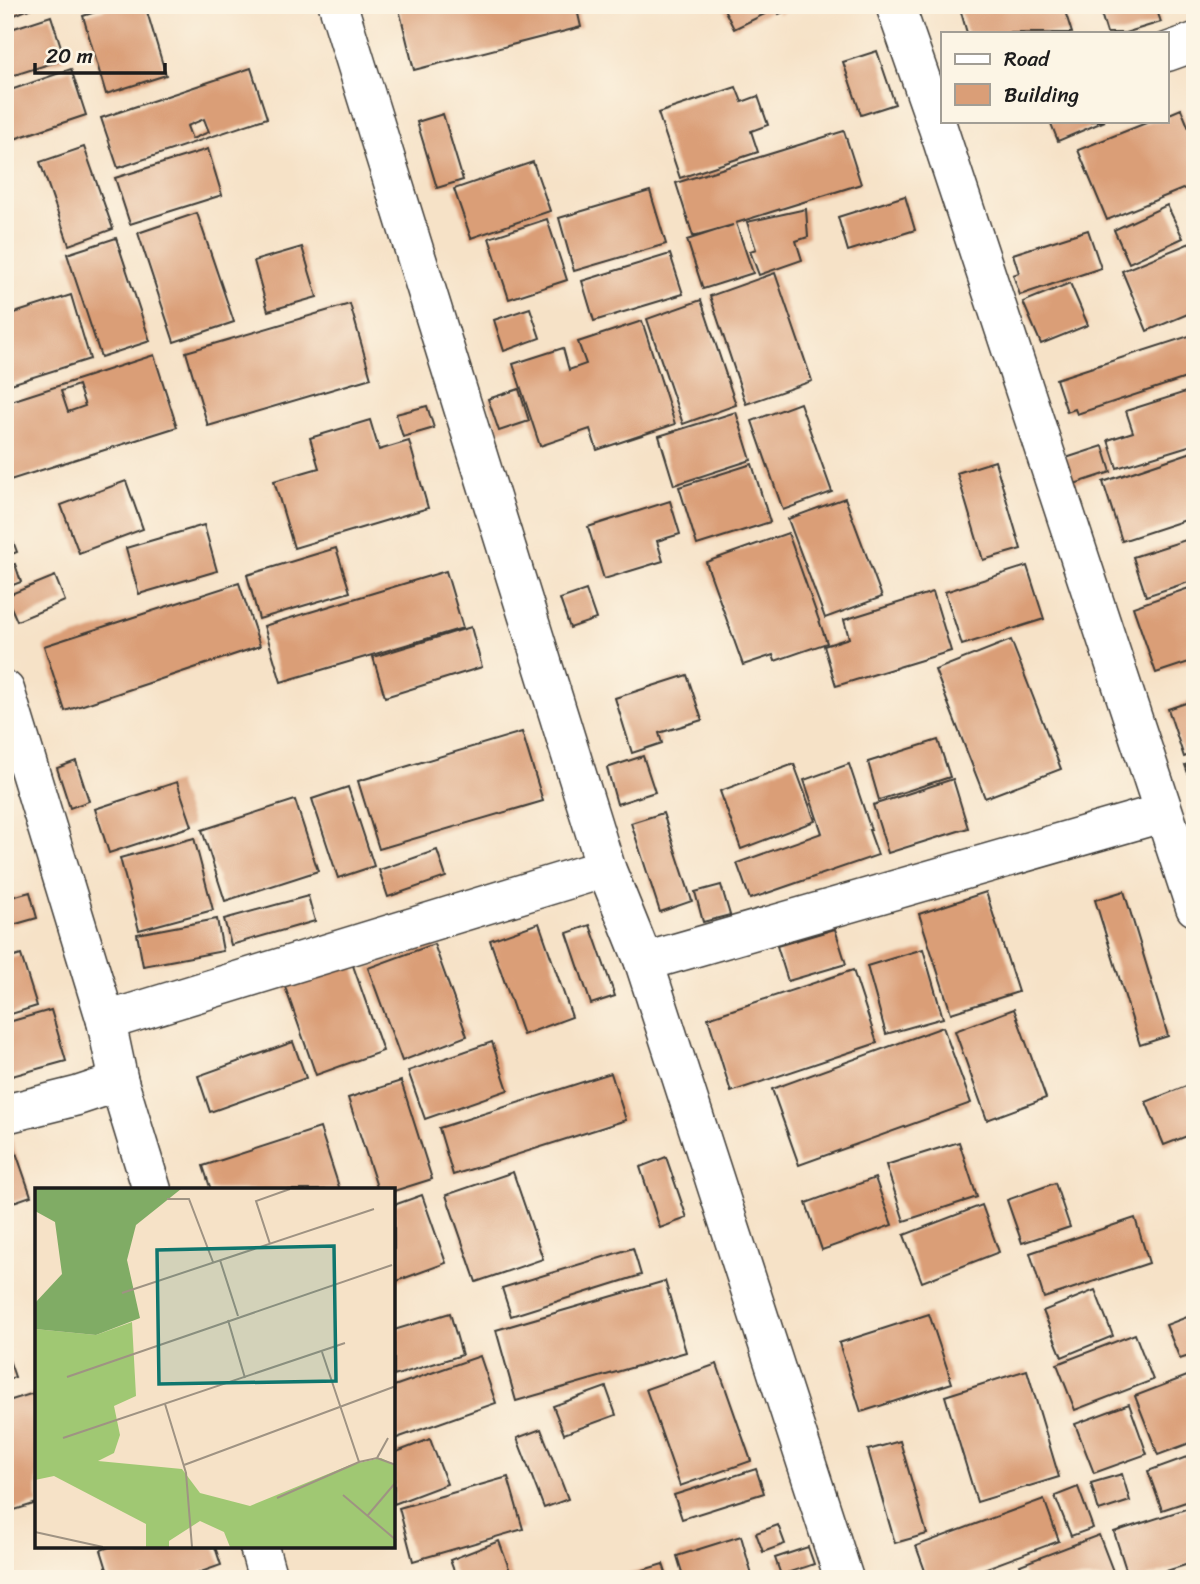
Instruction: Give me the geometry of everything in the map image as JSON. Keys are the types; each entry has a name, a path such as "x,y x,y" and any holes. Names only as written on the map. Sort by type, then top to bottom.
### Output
{"street":[{"path":"338,5 606,868 644,962 844,1579"},
{"path":"895,5 941,106"},
{"path":"1168,52 1195,42"},
{"path":"949,124 1162,813 1195,907"},
{"path":"5,690 106,1021 120,1082 151,1188"},
{"path":"644,962 1162,813"},
{"path":"106,1021 606,868"},
{"path":"5,1114 77,1097 120,1082"},
{"path":"260,1549 268,1579"}],"building":[{"path":"5,5 33,5 34,7 5,19"},
{"path":"117,5 145,5 166,75 106,94 83,16"},
{"path":"398,5 576,5 581,27 414,70"},
{"path":"722,5 773,5 775,9 734,29"},
{"path":"775,5 800,5 779,14"},
{"path":"959,5 1063,5 1072,32 967,32"},
{"path":"1155,5 1161,22 1128,32 1107,32 1099,7"},
{"path":"51,16 65,59 5,78 5,31"},
{"path":"877,51 895,104 861,115 843,62"},
{"path":"251,68 267,118 118,168 101,118","holes":["204,119 209,132 192,139 187,126"]},
{"path":"71,69 86,115 5,142 5,92"},
{"path":"736,87 742,102 758,96 768,125 751,131 758,152 680,178 658,113"},
{"path":"1181,109 1195,143 1195,184 1107,220 1078,150 1148,122 1168,122 1168,115"},
{"path":"443,114 463,180 437,188 417,122"},
{"path":"1050,122 1103,122 1058,141"},
{"path":"844,131 861,184 736,223 753,273 703,289 687,240 733,225 693,236 676,183"},
{"path":"84,147 113,229 69,245 40,162"},
{"path":"208,149 222,195 130,224 115,178"},
{"path":"533,162 550,211 471,238 454,189"},
{"path":"650,191 666,244 574,271 559,218"},
{"path":"905,196 915,230 848,251 838,217"},
{"path":"1167,205 1183,238 1129,263 1114,230"},
{"path":"806,209 808,237 796,241 802,260 759,275 750,251 756,249 747,222"},
{"path":"197,213 234,322 174,342 138,233"},
{"path":"547,219 567,280 509,299 489,238"},
{"path":"1088,230 1101,268 1020,295 1013,275 1019,273 1013,254"},
{"path":"116,238 150,341 101,357 67,254"},
{"path":"1195,241 1195,311 1147,331 1122,271"},
{"path":"302,247 317,297 268,311 254,261"},
{"path":"670,254 683,294 594,321 582,281"},
{"path":"775,273 812,381 746,404 710,296"},
{"path":"1070,283 1088,325 1041,344 1023,302"},
{"path":"71,295 90,359 5,386 5,316"},
{"path":"701,300 736,405 683,424 647,319"},
{"path":"350,304 371,378 208,426 186,352"},
{"path":"530,308 540,338 504,351 494,320"},
{"path":"642,321 675,424 597,450 590,429 540,446 513,364 563,348 569,370 586,364 578,342"},
{"path":"1195,334 1195,375 1077,414 1075,409 1067,412 1056,379"},
{"path":"154,355 177,427 7,481 5,403","holes":["78,385 85,406 68,412 61,391"]},
{"path":"519,389 529,421 499,431 488,399"},
{"path":"1195,389 1195,444 1117,468 1108,440 1133,432 1126,411"},
{"path":"800,403 832,492 783,510 752,421"},
{"path":"427,406 434,428 403,437 396,414"},
{"path":"736,412 751,460 674,485 659,436"},
{"path":"370,420 379,450 409,441 428,508 294,548 274,481 319,468 310,438"},
{"path":"1103,446 1111,472 1071,485 1063,459"},
{"path":"1195,451 1195,517 1122,541 1103,482"},
{"path":"995,461 1021,549 983,560 957,473"},
{"path":"752,464 770,522 697,545 679,487"},
{"path":"126,481 143,529 79,553 61,505"},
{"path":"845,498 882,597 825,618 788,519"},
{"path":"670,501 680,534 657,541 663,561 604,579 588,527"},
{"path":"204,525 217,571 139,594 126,548"},
{"path":"8,528 17,552 5,557 5,529"},
{"path":"788,533 827,643 775,661 773,655 743,665 706,562"},
{"path":"1195,537 1195,580 1146,596 1133,557"},
{"path":"336,548 350,592 259,619 247,575"},
{"path":"15,564 21,582 5,588 5,567"},
{"path":"1027,566 1044,619 962,645 945,592"},
{"path":"446,571 463,628 281,682 264,626"},
{"path":"55,576 65,601 17,621 6,596"},
{"path":"239,583 260,646 65,711 44,646"},
{"path":"1195,586 1195,660 1156,673 1133,607"},
{"path":"586,590 596,619 570,628 560,599"},
{"path":"933,592 951,651 836,686 824,646 849,638 844,620"},
{"path":"471,627 482,667 385,697 373,657"},
{"path":"1011,640 1061,769 985,798 935,670"},
{"path":"687,675 702,720 659,733 662,743 632,753 615,698"},
{"path":"1195,700 1195,753 1184,757 1168,709"},
{"path":"522,732 543,801 379,849 358,781"},
{"path":"938,740 950,777 879,800 868,762"},
{"path":"643,756 655,792 617,804 607,768"},
{"path":"76,761 89,801 70,808 57,768"},
{"path":"1195,762 1195,791 1194,791 1185,765"},
{"path":"794,764 815,821 741,849 720,791"},
{"path":"849,764 878,855 750,899 737,863 822,833 804,780"},
{"path":"953,779 968,828 888,853 873,805"},
{"path":"177,782 192,826 109,853 95,809"},
{"path":"348,787 374,866 338,878 312,799"},
{"path":"295,800 318,871 225,901 202,830"},
{"path":"663,813 692,901 660,912 631,823"},
{"path":"194,838 213,910 139,930 120,858"},
{"path":"437,850 446,877 388,897 379,870"},
{"path":"721,885 730,915 703,922 695,892"},
{"path":"1124,891 1168,1036 1140,1045 1095,900"},
{"path":"30,892 37,918 9,926 5,899"},
{"path":"986,892 1018,992 951,1013 919,914"},
{"path":"308,896 315,921 231,945 224,919"},
{"path":"217,919 223,951 143,966 137,934"},
{"path":"539,923 572,1017 523,1035 490,940"},
{"path":"590,925 615,996 591,1004 567,933"},
{"path":"835,929 846,964 788,981 777,946"},
{"path":"434,944 467,1036 402,1061 368,968"},
{"path":"923,949 943,1018 886,1034 867,966"},
{"path":"21,955 37,1006 5,1016 5,960"},
{"path":"350,957 383,1051 316,1075 283,981"},
{"path":"853,970 877,1043 731,1092 708,1018"},
{"path":"1014,1009 1046,1098 987,1120 955,1031"},
{"path":"51,1010 66,1061 5,1078 5,1023"},
{"path":"943,1027 971,1103 799,1165 772,1089"},
{"path":"293,1042 306,1078 210,1112 198,1076"},
{"path":"492,1042 508,1090 425,1119 408,1071"},
{"path":"611,1073 626,1120 453,1175 439,1128"},
{"path":"401,1081 432,1179 396,1190 396,1188 377,1188 348,1098"},
{"path":"1186,1086 1195,1107 1195,1133 1164,1145 1146,1102"},
{"path":"320,1128 339,1188 210,1188 203,1166"},
{"path":"11,1138 31,1196 5,1205 5,1140"},
{"path":"959,1142 977,1197 904,1221 886,1165"},
{"path":"666,1157 687,1218 660,1228 640,1167"},
{"path":"513,1172 543,1259 476,1282 446,1195"},
{"path":"875,1178 892,1225 822,1250 806,1203"},
{"path":"1055,1183 1070,1227 1022,1243 1007,1200"},
{"path":"422,1195 446,1263 396,1281 396,1204"},
{"path":"982,1205 999,1252 922,1282 904,1235"},
{"path":"1135,1218 1149,1263 1044,1298 1030,1253"},
{"path":"633,1248 641,1275 511,1316 502,1288"},
{"path":"665,1281 686,1352 516,1401 496,1330"},
{"path":"1095,1290 1113,1336 1062,1357 1043,1311"},
{"path":"450,1313 462,1355 396,1375 396,1329"},
{"path":"929,1314 952,1383 861,1412 839,1343"},
{"path":"1195,1314 1195,1354 1180,1359 1166,1325"},
{"path":"1135,1334 1153,1380 1075,1410 1057,1364"},
{"path":"5,1348 15,1377 5,1380"},
{"path":"480,1356 496,1403 396,1438 396,1385"},
{"path":"717,1364 751,1461 680,1486 646,1389"},
{"path":"1027,1370 1059,1477 977,1502 945,1396"},
{"path":"1195,1373 1195,1441 1158,1455 1135,1396"},
{"path":"606,1387 616,1415 564,1434 553,1406"},
{"path":"35,1393 35,1504 5,1513 5,1402"},
{"path":"1129,1404 1147,1454 1094,1473 1075,1424"},
{"path":"541,1429 568,1499 544,1508 517,1438"},
{"path":"430,1439 447,1484 396,1503 396,1452"},
{"path":"900,1441 927,1534 895,1543 868,1450"},
{"path":"1195,1454 1195,1499 1162,1510 1148,1471"},
{"path":"756,1469 764,1493 682,1519 674,1495"},
{"path":"1122,1474 1130,1501 1099,1511 1091,1483"},
{"path":"508,1477 523,1529 413,1561 399,1508"},
{"path":"1078,1487 1093,1528 1071,1536 1055,1496"},
{"path":"1044,1499 1059,1541 957,1579 928,1579 916,1546"},
{"path":"1195,1506 1195,1562 1141,1579 1129,1579 1114,1532"},
{"path":"778,1525 785,1544 763,1552 756,1533"},
{"path":"1099,1535 1116,1579 1026,1579 1020,1565"},
{"path":"741,1536 753,1579 684,1579 677,1556"},
{"path":"499,1541 513,1579 457,1579 450,1560"},
{"path":"808,1547 814,1564 781,1575 775,1558"},
{"path":"216,1549 221,1565 181,1579 110,1579 101,1550"},
{"path":"663,1564 668,1579 616,1579 616,1578"}]}
